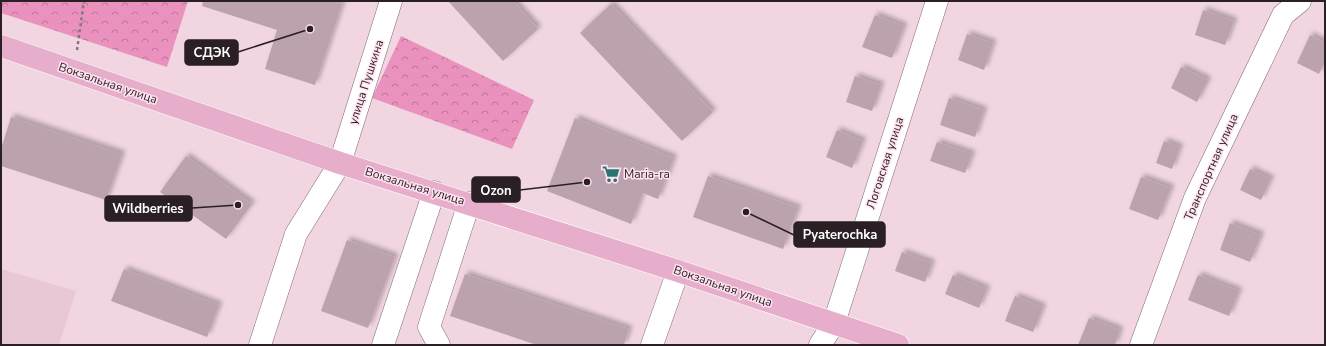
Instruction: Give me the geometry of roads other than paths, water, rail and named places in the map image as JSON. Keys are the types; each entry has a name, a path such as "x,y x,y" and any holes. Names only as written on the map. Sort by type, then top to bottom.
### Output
{"main road":[{"name":"Вокзальная улица","path":"1,46 340,163 678,270 898,345"}],"street":[{"name":"улица Пушкина","path":"260,345 296,234 340,163 391,1"},
{"name":"Логовская улица","path":"820,345 834,324 936,1"},
{"name":"Транспортная улица","path":"1141,345 1195,198 1283,15 1300,1"},
{"path":"383,345 434,192"},
{"path":"439,345 429,327 469,203"},
{"path":"652,345 678,270"}],"place":[{"name":"СДЭК","path":"310,29"},
{"name":"Maria-ra","path":"611,174"},
{"name":"Ozon","path":"587,182"},
{"name":"Wildberries","path":"238,205"},
{"name":"Pyaterochka","path":"746,212"}]}
